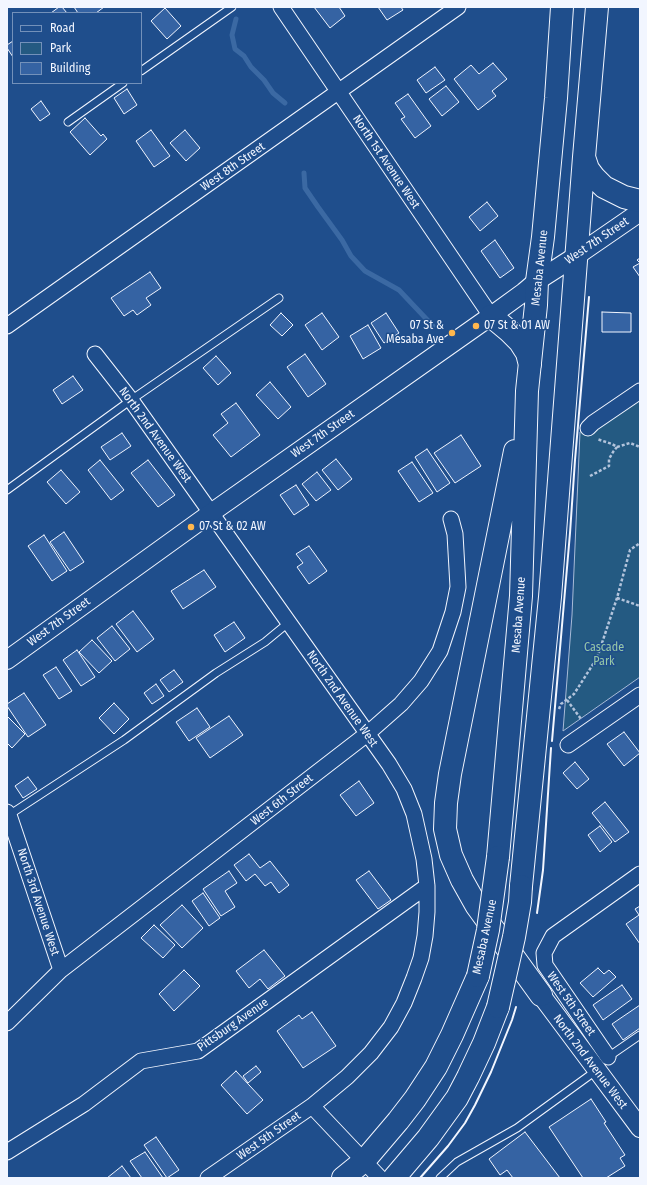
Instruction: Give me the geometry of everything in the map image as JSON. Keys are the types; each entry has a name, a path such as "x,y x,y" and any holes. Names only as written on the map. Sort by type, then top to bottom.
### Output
{"highway":[{"name":"Mesaba Avenue","path":"343,1178 364,1161 407,1110 436,1067 478,976 488,930 498,857 521,596 527,391 556,98 562,7"},
{"path":"394,1178 428,1138 457,1098 468,1077 484,1043 498,1007 514,937 520,902 550,597 597,7"},
{"path":"584,157 588,169 594,178 604,187 624,197 640,201"},
{"path":"491,316 520,342 526,353 530,366"},
{"path":"527,391 450,774 446,803 445,829 451,855 472,898 540,995"}],"street":[{"name":"North 1st Avenue West","path":"281,7 491,316"},
{"name":"West 8th Street","path":"7,326 458,7"},
{"name":"West 7th Street","path":"7,660 210,513 491,316 537,281 640,212"},
{"name":"North 2nd Avenue West","path":"95,354 131,400 389,764 404,789 414,814 424,859 427,886 427,912 421,958 404,1003 391,1027 371,1053 347,1077"},
{"path":"588,428 640,391"},
{"name":"West 6th Street","path":"7,1023 61,970 367,734 401,704 421,681 440,651 453,612 458,587 455,534 451,519"},
{"path":"568,745 640,695"},
{"name":"North 3rd Avenue West","path":"8,813 61,970"},
{"name":"West 5th Street","path":"603,1064 545,966 544,953 552,936 640,874"},
{"name":"Pittsburg Avenue","path":"7,1152 84,1104 141,1061 198,1051 427,886"},
{"name":"North 2nd Avenue West","path":"540,995 603,1064 640,1128"},
{"name":"West 5th Street","path":"208,1178 312,1106 347,1077"},
{"path":"312,1106 380,1178"}],"lane":[{"path":"142,70 232,7"},
{"path":"68,122 122,84"},
{"path":"7,490 131,400 279,298"},
{"path":"8,813 124,740 216,673 265,642 288,622"},
{"path":"440,1178 457,1162 517,1128 640,1035"}],"path":[{"path":"588,428 597,439 617,447"},
{"path":"590,476 610,466 610,459 617,447 630,443 640,447"},
{"path":"557,712 561,704 574,694 597,658 617,598 630,550 640,543"},
{"path":"617,598 640,606"},
{"path":"567,700 590,731"}],"green space":[{"name":"Cascade Park","path":"640,393 640,677 563,731 572,615 580,432"}],"building":[{"path":"59,7 62,7 66,12 52,12"},
{"path":"74,7 104,7 97,12 77,12"},
{"path":"314,7 339,7 345,16 330,28"},
{"path":"378,7 401,7 403,10 387,20"},
{"path":"165,8 181,26 167,39 151,21"},
{"path":"12,42 12,56 7,48 7,45"},
{"path":"493,63 507,79 492,91 496,96 478,110 454,79 471,65 479,74"},
{"path":"435,67 445,80 426,93 417,80"},
{"path":"446,86 459,102 442,116 429,99"},
{"path":"127,89 137,105 124,114 114,98"},
{"path":"408,94 431,126 415,138 401,119 405,117 395,103"},
{"path":"41,101 50,114 40,121 31,109"},
{"path":"85,118 101,136 103,134 107,139 90,155 70,132"},
{"path":"151,130 170,156 154,167 136,141"},
{"path":"185,130 200,148 186,161 170,143"},
{"path":"487,202 498,216 480,231 469,217"},
{"path":"495,240 514,268 500,278 481,251"},
{"path":"640,263 640,277 633,267"},
{"path":"150,272 161,288 146,298 151,305 137,315 133,310 124,316 111,298"},
{"path":"602,312 631,313 631,332 602,332"},
{"path":"281,313 293,325 282,336 270,325"},
{"path":"322,313 339,337 322,350 305,325"},
{"path":"386,313 399,333 384,343 371,323"},
{"path":"368,325 381,348 363,359 350,336"},
{"path":"305,354 326,384 308,397 287,367"},
{"path":"216,356 231,373 218,385 203,368"},
{"path":"73,376 83,390 62,404 53,390"},
{"path":"270,382 291,407 278,419 256,395"},
{"path":"236,403 260,435 231,457 213,435 228,423 221,414"},
{"path":"122,433 131,446 110,460 101,447"},
{"path":"461,435 481,466 455,483 434,453"},
{"path":"427,449 450,483 437,492 415,457"},
{"path":"336,459 352,479 338,490 322,470"},
{"path":"100,460 124,490 111,500 88,470"},
{"path":"148,460 175,495 158,507 131,473"},
{"path":"412,462 433,493 419,502 398,471"},
{"path":"61,470 80,492 66,504 47,482"},
{"path":"317,472 331,490 316,501 302,484"},
{"path":"296,485 309,505 294,515 280,495"},
{"path":"64,532 84,562 70,571 50,542"},
{"path":"44,535 67,571 52,581 28,546"},
{"path":"309,546 327,571 309,584 297,567 303,563 296,554"},
{"path":"204,570 216,587 183,609 171,591"},
{"path":"133,611 154,639 137,652 116,624"},
{"path":"234,622 245,638 225,652 214,635"},
{"path":"112,626 130,649 115,661 97,638"},
{"path":"92,640 112,661 99,673 79,652"},
{"path":"77,650 95,677 81,686 63,660"},
{"path":"56,667 72,691 59,699 43,675"},
{"path":"174,670 183,682 169,692 160,680"},
{"path":"156,684 164,696 152,704 144,693"},
{"path":"24,693 46,725 28,737 7,706 7,704"},
{"path":"114,703 129,719 114,734 99,718"},
{"path":"197,708 210,727 189,741 176,722"},
{"path":"7,716 25,734 12,748 7,743"},
{"path":"229,716 243,735 210,758 196,738"},
{"path":"624,732 640,753 624,766 607,744"},
{"path":"575,762 589,779 577,789 563,773"},
{"path":"28,777 37,789 23,798 15,786"},
{"path":"359,781 374,803 356,816 340,795"},
{"path":"605,802 629,832 615,842 592,813"},
{"path":"600,826 612,842 600,852 588,835"},
{"path":"249,854 260,868 270,861 289,885 279,893 271,882 265,886 255,874 246,881 234,865"},
{"path":"229,871 237,883 225,891 235,907 221,916 203,889"},
{"path":"369,871 391,900 378,909 356,880"},
{"path":"203,893 220,918 209,926 192,901"},
{"path":"182,905 203,928 182,948 160,925"},
{"path":"640,906 640,944 626,924 639,915 635,909"},
{"path":"154,925 175,945 163,958 141,938"},
{"path":"264,950 285,976 268,989 260,979 249,988 236,971"},
{"path":"598,968 604,974 609,970 616,977 593,997 580,983"},
{"path":"184,970 200,986 174,1011 159,994"},
{"path":"622,985 632,999 603,1020 593,1005"},
{"path":"640,1005 640,1028 623,1040 612,1024"},
{"path":"312,1012 336,1046 303,1068 277,1031 299,1015 302,1019"},
{"path":"256,1066 261,1072 248,1083 243,1076"},
{"path":"236,1071 263,1100 247,1114 221,1085"},
{"path":"591,1099 606,1122 604,1123 625,1155 620,1158 625,1166 606,1178 583,1178 549,1127"},
{"path":"525,1132 560,1178 513,1178 507,1170 500,1175 489,1159"},
{"path":"156,1137 179,1170 167,1178 144,1145"},
{"path":"145,1152 163,1178 142,1178 130,1161"},
{"path":"122,1166 131,1178 107,1178"}],"waterway":[{"path":"236,19 232,35 235,49 244,56 251,67 264,80 273,93 285,103"},
{"path":"304,173 305,188 342,240 351,256 365,271 399,290 433,326"}],"wall":[{"path":"552,741 589,297"},
{"path":"537,913 543,870 551,748"},
{"path":"420,1178 448,1146 465,1123 491,1072 516,1007"}],"place":[{"name":"07 St & 01 AW","path":"476,326"},
{"name":"07 St & Mesaba Ave","path":"452,333"},
{"name":"07 St & 02 AW","path":"191,527"}]}
